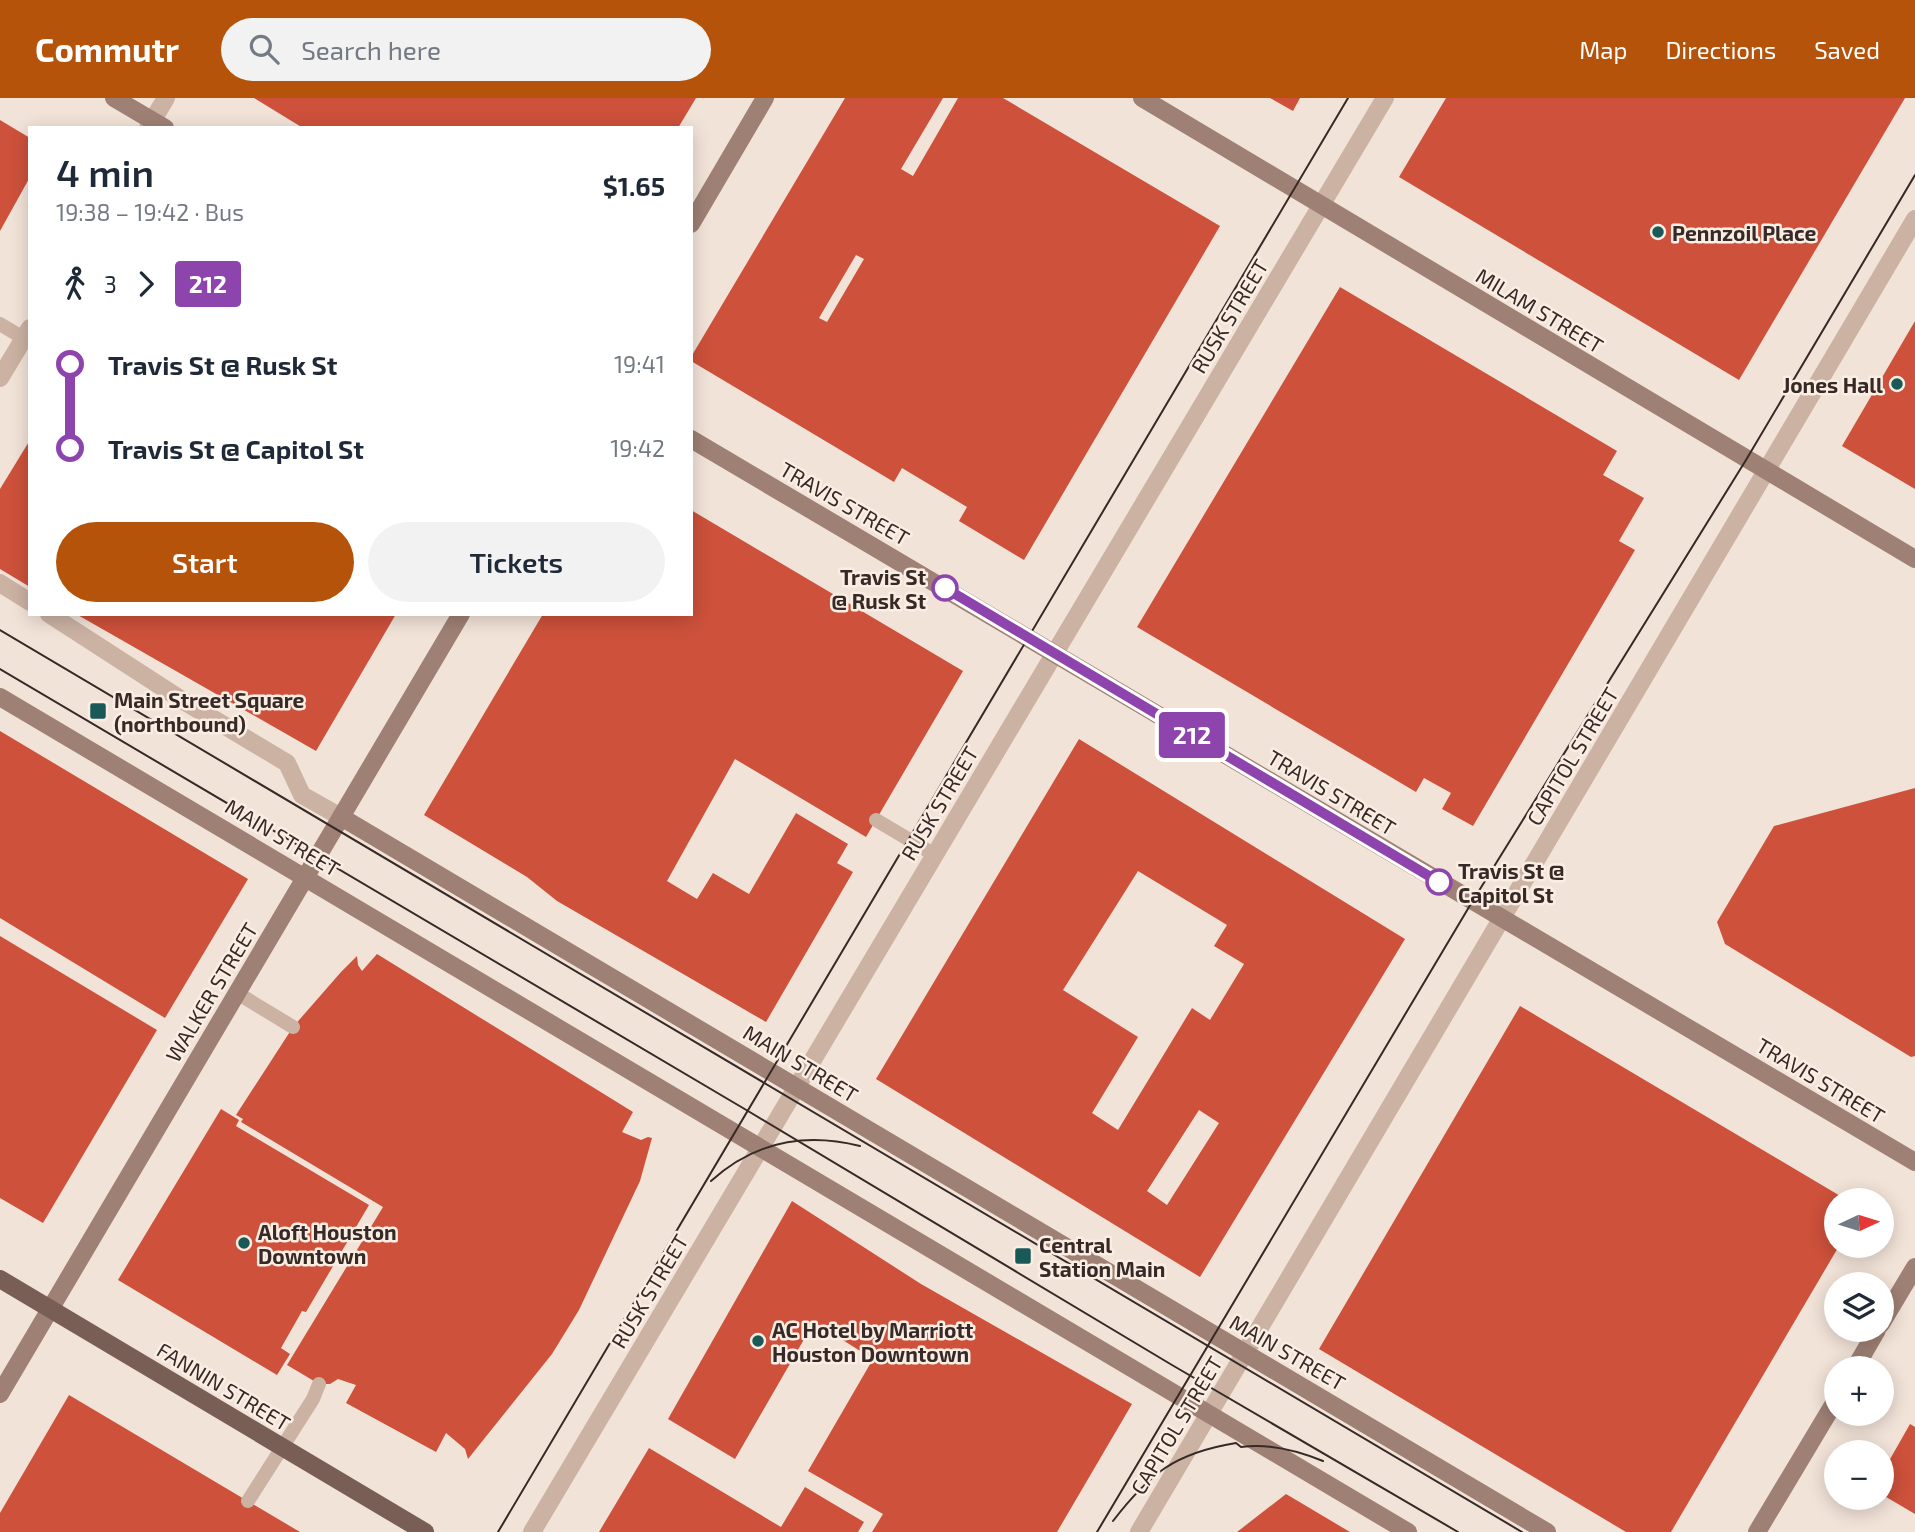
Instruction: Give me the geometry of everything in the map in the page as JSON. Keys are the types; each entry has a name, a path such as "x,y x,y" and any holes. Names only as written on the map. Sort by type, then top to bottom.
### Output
{"main road":[{"path":"114,98 155,125"},
{"path":"693,221 765,98"},
{"name":"MILAM STREET","path":"1142,98 1915,559"},
{"name":"TRAVIS STREET","path":"693,440 1915,1162"},
{"name":"WALKER STREET","path":"0,1394 460,616"},
{"name":"MAIN STREET","path":"0,697 1408,1532"},
{"name":"MAIN STREET","path":"341,817 1548,1532"},
{"path":"1894,1302 1915,1267"},
{"name":"FANNIN STREET","path":"0,1279 425,1532"},
{"path":"1757,1532 1824,1420"}],"street":[{"path":"155,125 166,98"},
{"name":"RUSK STREET","path":"532,1532 1385,98"},
{"name":"CAPITOL STREET","path":"1139,1532 1915,219"},
{"path":"0,378 28,336"},
{"path":"0,583 28,601"},
{"name":"MAIN STREET","path":"52,616 181,700 287,764 302,795 341,817"}],"lane":[{"path":"0,324 28,336"},
{"path":"876,820 935,855"},
{"path":"237,993 293,1027"},
{"path":"248,1501 313,1399 319,1384"}],"building":[{"path":"254,98 696,98 679,126 300,126"},
{"path":"845,98 943,98 901,169 913,176 958,98 1003,98 1220,226 1024,560 959,521 967,507 902,468 894,482 693,362 693,354","holes":["856,255 864,259 827,322 819,318"]},
{"path":"1270,98 1300,98 1293,111"},
{"name":"Pennzoil Place","path":"1446,98 1905,98 1739,380 1399,177"},
{"path":"0,120 28,137 28,181 0,231"},
{"path":"1340,287 1617,451 1603,475 1644,498 1619,541 1635,550 1473,826 1442,809 1451,793 1424,778 1416,792 1137,627"},
{"name":"Jones Hall","path":"1915,321 1915,489 1842,446"},
{"path":"28,443 28,586 0,569 0,489"},
{"path":"693,511 963,671 866,837 735,759 667,881 697,899 713,873 749,894 796,813 848,844 837,863 853,872 766,1022 557,901 527,877 424,815 542,616 693,616"},
{"path":"80,616 395,616 316,751"},
{"path":"0,731 248,879 165,1018 0,918"},
{"path":"1079,739 1405,939 1200,1277 876,1079","holes":["1138,871 1227,925 1214,946 1244,964 1210,1020 1192,1008 1118,1130 1092,1113 1138,1037 1063,990","1199,1110 1219,1123 1167,1205 1147,1191"]},
{"path":"1915,788 1915,1056 1911,1057 1725,944 1717,922 1774,826"},
{"path":"0,936 157,1030 43,1223 0,1198"},
{"path":"377,954 633,1112 622,1132 641,1140 652,1138 640,1181 579,1310 552,1354 468,1459 465,1449 446,1433 436,1452 346,1403 356,1385 338,1379 330,1384 319,1384 287,1365 383,1207 241,1122 243,1119 236,1115 293,1027 341,972 357,956 362,971"},
{"path":"1520,1006 1827,1188 1824,1188 1824,1258 1832,1258 1671,1532 1626,1532 1319,1349"},
{"name":"Aloft Houston Downtown","path":"221,1109 239,1120 236,1126 369,1205 306,1312 302,1311 281,1348 290,1354 277,1375 118,1280"},
{"path":"792,1201 921,1284 1132,1404 1057,1532 872,1532 883,1514 808,1471 873,1359 814,1322 735,1459 668,1419"},
{"path":"69,1395 300,1532 0,1532 0,1513"},
{"path":"1910,1424 1915,1427 1915,1514 1894,1502 1894,1452"},
{"path":"649,1448 781,1527 805,1487 864,1522 858,1532 599,1532"},
{"path":"1286,1494 1350,1532 1237,1532"}],"tram line":[{"path":"498,1532 1348,98"},
{"path":"1097,1532 1472,902 1746,460 1915,175"},
{"path":"0,630 1522,1532"},
{"path":"0,669 1458,1532"},
{"path":"711,1181 745,1157 781,1144 819,1140 860,1146"},
{"path":"1113,1521 1152,1478 1180,1459 1215,1447 1236,1443 1241,1447 1272,1447 1323,1461"}],"bus line":[{"name":"212","path":"945,588 1439,882"}],"place":[{"name":"Pennzoil Place","path":"1658,232"},
{"name":"Jones Hall","path":"1897,384"},
{"name":"Travis St @ Rusk St","path":"945,588"},
{"name":"Main Street Square (northbound)","path":"98,711"},
{"name":"Travis St @ Capitol St","path":"1439,882"},
{"name":"Aloft Houston Downtown","path":"244,1243"},
{"name":"Central Station Main","path":"1023,1256"},
{"name":"AC Hotel by Marriott Houston Downtown","path":"758,1341"}]}
